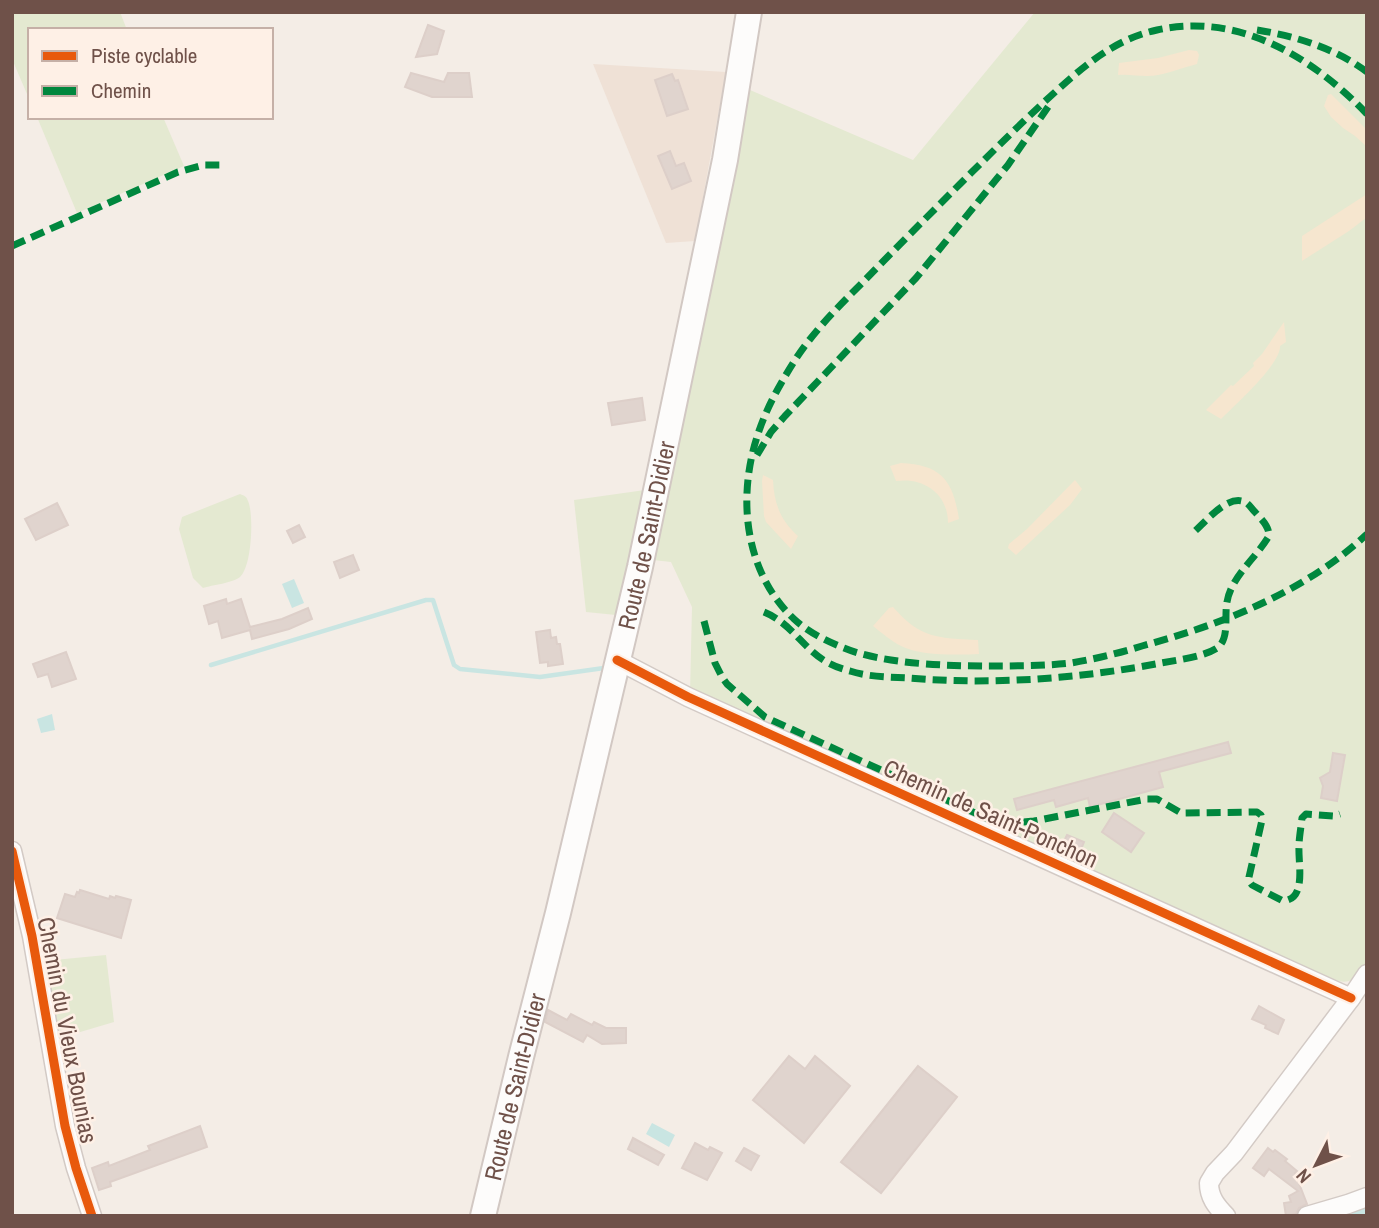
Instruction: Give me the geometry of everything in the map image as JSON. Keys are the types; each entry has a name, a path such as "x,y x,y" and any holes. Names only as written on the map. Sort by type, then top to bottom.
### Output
{"main road":[{"name":"Route de Saint-Didier","path":"483,1216 640,566 724,160 749,12"}],"street":[{"name":"Chemin de Saint-Ponchon","path":"617,660 688,697 1350,998"},
{"name":"Chemin du Vieux Bounias","path":"12,850 32,936 65,1126 93,1216"},
{"path":"1226,1216 1212,1198 1209,1183 1367,974"},
{"path":"1307,1216 1367,1197"}],"shaded area":[{"path":"593,64 726,72 695,241 666,243"}],"green space":[{"path":"12,12 120,12 126,28 28,28 28,96 12,59"},
{"path":"1035,12 1367,12 1367,964 1354,979 1340,981 1325,976 690,694 692,607 671,562 653,560 750,90 913,160"},
{"path":"38,119 164,119 184,166 77,213"},
{"path":"645,490 616,615 586,612 574,500"},
{"path":"240,494 247,499 251,517 251,540 244,571 233,581 203,588 193,578 179,529 182,517"},
{"path":"106,955 114,1022 60,1038 44,961"}],"sand":[{"path":"1189,50 1197,51 1197,64 1153,76 1118,75 1119,63 1158,58"},
{"path":"1331,94 1367,130 1367,147 1331,117 1324,106"},
{"path":"1367,194 1366,218 1302,261 1302,236"},
{"path":"1284,322 1286,342 1280,346 1273,363 1256,384 1221,419 1206,410 1254,366 1253,363"},
{"path":"901,463 927,467 943,477 953,494 959,519 948,523 944,503 932,489 916,482 896,481 890,466"},
{"path":"763,475 773,480 779,511 798,536 791,549 766,522"},
{"path":"1075,480 1082,489 1070,505 1016,555 1008,548 1009,544"},
{"path":"893,607 912,625 931,635 978,640 979,654 928,653 897,644 873,626"}],"water":[{"path":"294,579 304,603 292,608 282,584"},
{"path":"52,714 55,730 41,733 37,719"},
{"path":"652,1123 675,1135 669,1147 646,1134"}],"building":[{"path":"428,25 444,31 437,54 416,57"},
{"path":"411,73 444,82 448,73 469,73 472,97 432,97 405,87"},
{"path":"672,74 675,81 678,80 688,109 667,116 655,80"},
{"path":"670,151 676,166 684,163 691,181 672,189 658,156"},
{"path":"642,398 645,420 612,425 608,403"},
{"path":"57,503 68,525 36,540 25,519"},
{"path":"299,525 305,537 293,543 287,531"},
{"path":"353,555 359,570 340,578 334,562"},
{"path":"226,599 227,604 241,599 250,627 282,619 308,608 312,619 289,629 252,639 250,630 222,638 218,621 209,624 204,606"},
{"path":"550,630 551,638 556,637 557,644 560,644 563,664 548,666 548,662 540,663 536,632"},
{"path":"66,652 76,679 52,687 48,674 38,677 33,664"},
{"path":"1228,742 1231,753 1159,772 1163,787 1090,807 1088,798 1056,807 1054,800 1017,810 1014,799"},
{"path":"1333,753 1345,755 1337,801 1321,798 1323,786 1320,778 1330,772"},
{"path":"1114,813 1144,833 1131,852 1102,832"},
{"path":"1067,835 1084,842 1079,854 1061,847"},
{"path":"80,890 109,899 110,896 116,896 131,900 121,938 57,918 65,894 75,897"},
{"path":"1259,1006 1284,1020 1278,1034 1252,1019"},
{"path":"548,1010 567,1020 571,1014 592,1025 594,1022 606,1028 626,1028 626,1043 602,1044 587,1035 583,1042 545,1022"},
{"path":"789,1056 805,1069 815,1056 850,1086 804,1143 753,1100"},
{"path":"918,1066 957,1097 881,1193 841,1162"},
{"path":"200,1126 207,1147 110,1182 111,1186 99,1190 92,1168 108,1162 109,1166 150,1150 148,1146"},
{"path":"633,1138 664,1155 658,1165 628,1149"},
{"path":"695,1143 722,1153 707,1180 682,1168"},
{"path":"744,1148 759,1156 751,1170 736,1161"},
{"path":"1268,1148 1287,1159 1285,1161 1297,1171 1295,1173 1307,1204 1299,1208 1296,1214 1286,1216 1284,1203 1291,1202 1289,1196 1298,1191 1269,1169 1264,1176 1253,1168"}],"waterway":[{"path":"211,665 433,600 454,665 460,669 540,677 604,668 603,673"},
{"path":"1359,1216 1367,1212"}],"marked path":[{"path":"1367,114 1323,74 1272,44 1245,34 1217,28 1187,26 1157,30 1124,41 1095,59 1068,81 1011,134 828,318 797,357 769,406 757,437 747,485 747,510 755,558 778,601 794,619 818,636 844,648 877,658 915,663 1051,665 1116,653 1203,627 1262,604 1317,573 1367,534"},
{"path":"1257,30 1314,44 1342,56 1367,72"},
{"path":"757,455 785,416 916,278 1008,165 1050,104"},
{"path":"12,246 178,172 204,165 222,165"},
{"path":"764,612 782,622 825,661 871,676 1003,681 1130,669 1205,654 1217,648 1224,639 1226,608 1233,584 1269,536 1263,520 1242,501 1223,506 1195,531"},
{"path":"704,621 715,663 722,677 765,717 986,818 1010,822 1034,821 1147,799 1157,799 1181,813 1257,812 1262,820 1249,881 1283,901 1291,899 1300,880 1299,843 1302,818 1306,814 1340,814"}],"cycle path":[{"path":"617,660 688,697 1351,998"},
{"path":"12,851 32,936 65,1126 92,1216"}]}
